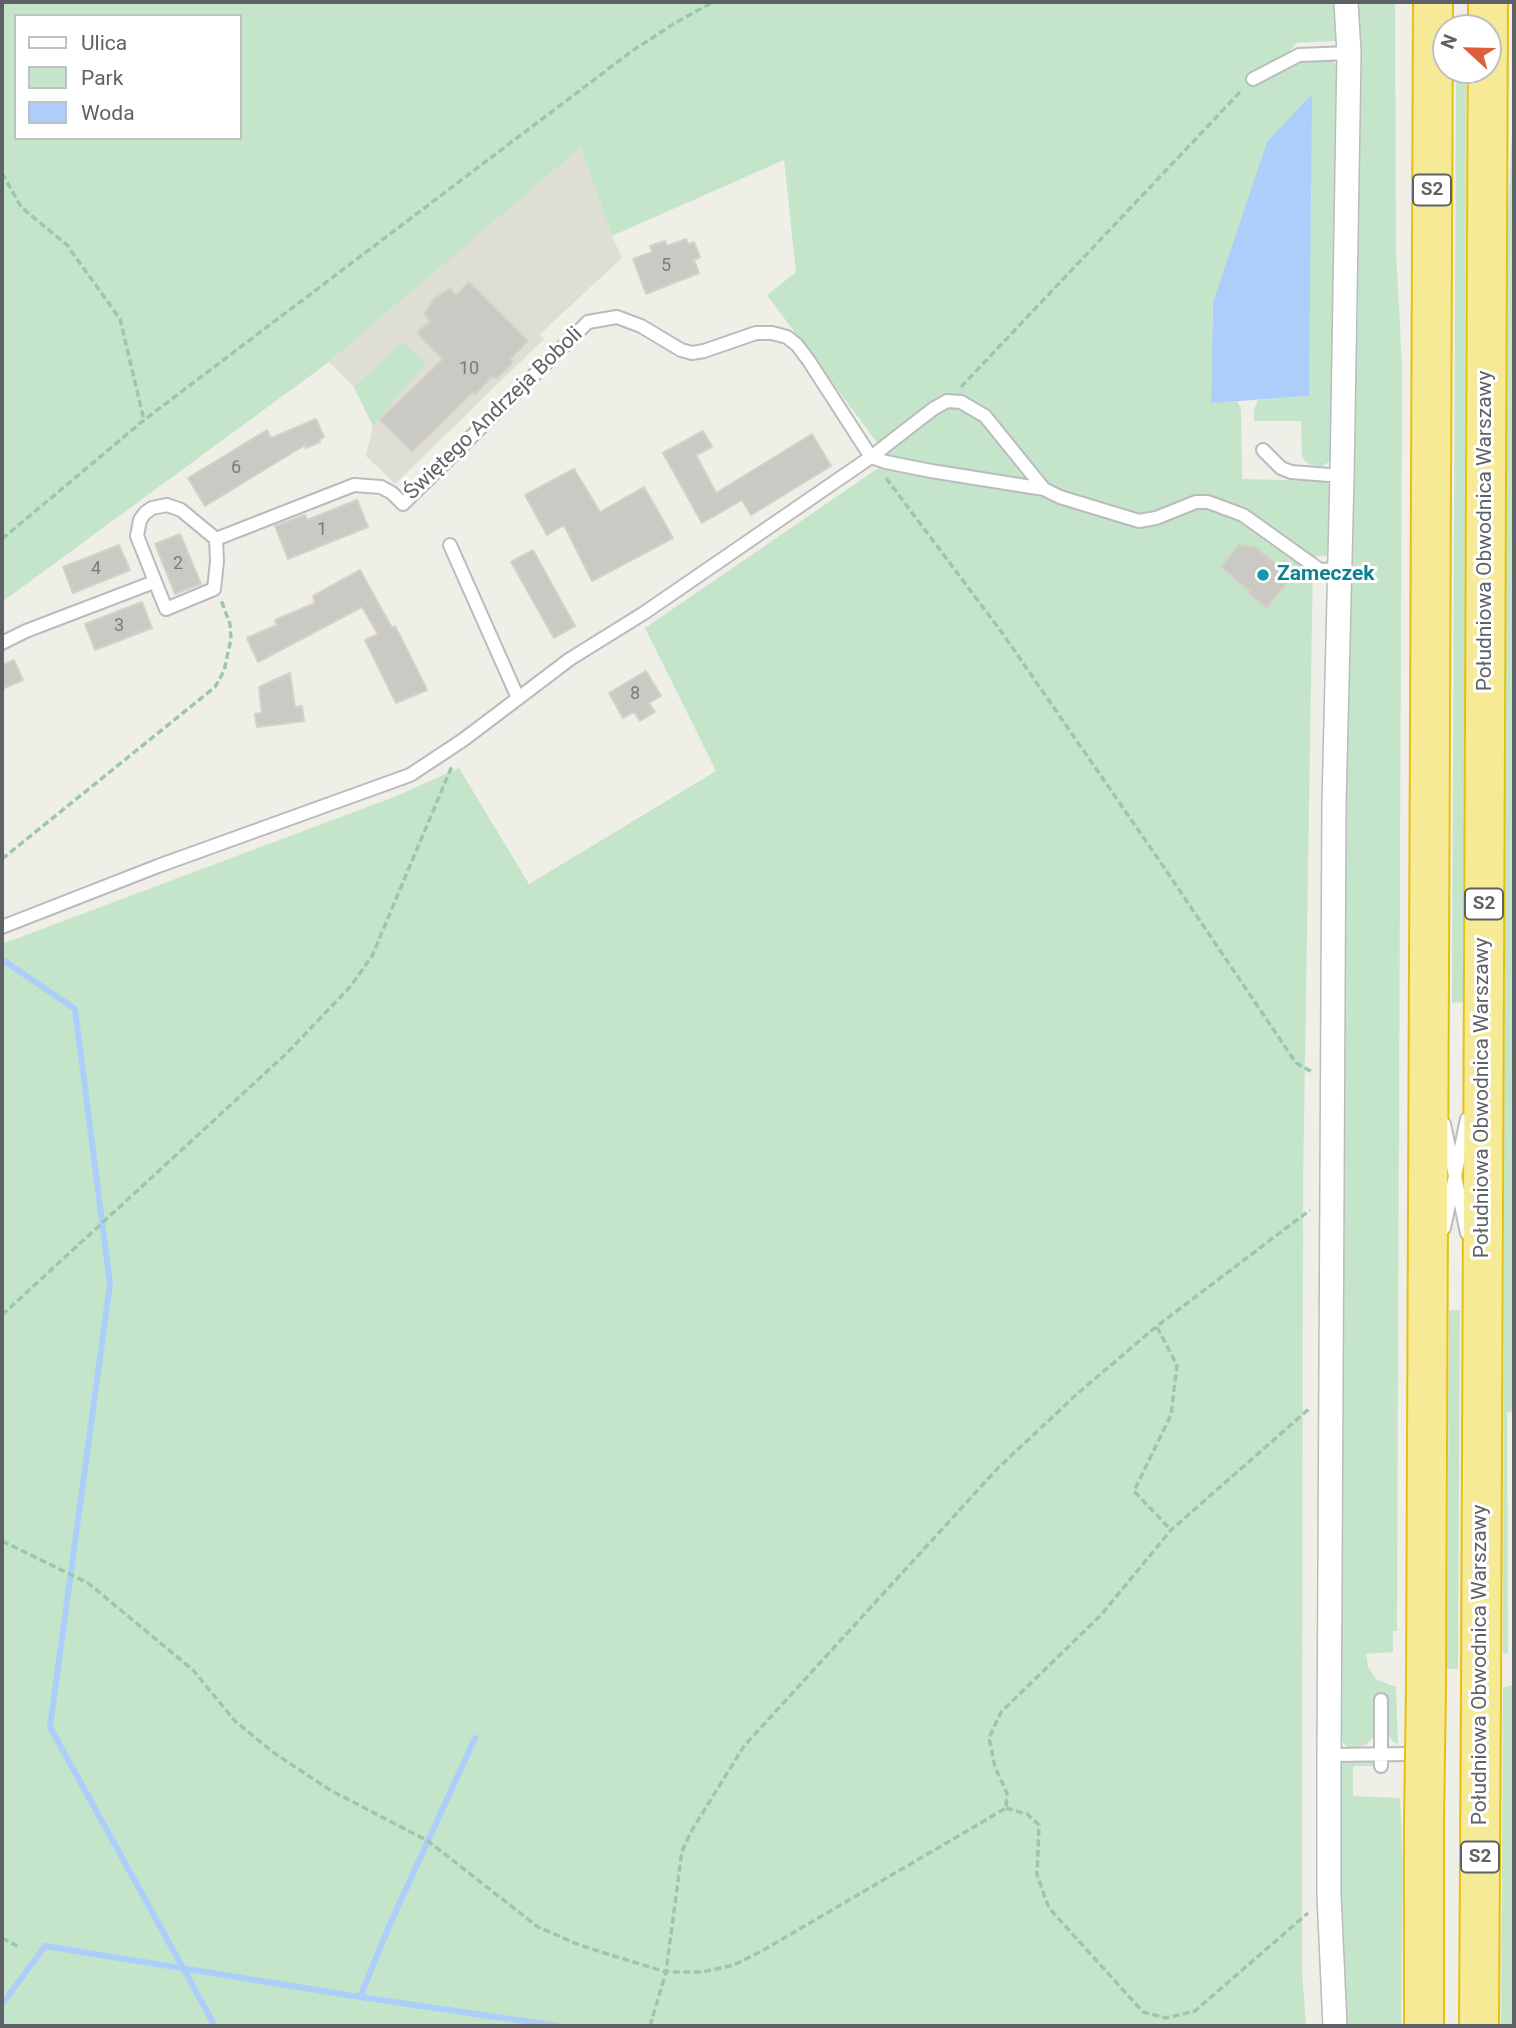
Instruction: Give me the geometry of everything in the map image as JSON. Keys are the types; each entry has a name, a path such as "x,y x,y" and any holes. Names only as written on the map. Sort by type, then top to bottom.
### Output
{"highway":[{"name":"S2","path":"1424,2026 1433,2"},
{"name":"Południowa Obwodnica Warszawy","path":"1479,2026 1488,2"}],"street":[{"path":"1335,2026 1329,1895 1334,804 1349,53 1346,2"}],"lane":[{"path":"1253,79 1299,55 1349,53"},
{"name":"Świętego Andrzeja Boboli","path":"216,539 354,485 381,487 403,504 588,322 617,317 641,326 681,350 692,353 755,333 772,333 787,337 809,361 871,457"},
{"path":"2,927 158,866 410,775 463,740 570,659 644,613 871,457 947,401 961,402 985,416 1044,489"},
{"path":"1264,450 1281,468 1291,472 1342,476"},
{"path":"871,457 931,471 1044,489 1060,497 1139,521 1156,518 1196,502 1208,502 1243,515 1320,570 1339,569"},
{"path":"159,506 174,507 216,539 218,561 214,589 166,609 137,536 137,527 145,513 159,506"},
{"path":"450,545 518,698"},
{"path":"2,643 26,631 155,582"},
{"path":"1427,1307 1483,1044"},
{"path":"1428,1045 1482,1309"},
{"path":"1381,1700 1381,1760"},
{"path":"1329,1755 1381,1760 1411,1754"}],"path":[{"path":"2,540 144,420 632,51 713,2"},
{"path":"947,401 1253,79"},
{"path":"2,173 22,207 67,245 120,319 144,420"},
{"path":"871,457 1003,634 1296,1063 1333,1083"},
{"path":"2,859 215,687 224,671 231,639 226,613 214,589"},
{"path":"2,1315 286,1054 350,987 372,956 463,740"},
{"path":"650,2026 666,1972 682,1851 744,1746 998,1468 1077,1394 1157,1326 1334,1192"},
{"path":"1157,1326 1177,1365 1171,1415 1134,1491 1171,1530"},
{"path":"1006,1808 1007,1793 995,1767 989,1738 1001,1712 1101,1615 1171,1530 1333,1388"},
{"path":"2,1541 88,1583 193,1670 234,1721 274,1753 330,1790 428,1841 538,1927 582,1946 666,1972 702,1972 734,1965 1006,1808 1027,1814 1039,1825 1037,1875 1049,1908 1143,2012 1166,2018 1195,2011 1329,1895"},
{"path":"2,1938 19,1947"}],"shaded area":[{"path":"581,146 622,258 540,334 544,339 395,484 366,456 373,426 354,387 329,362"}],"green space":[{"path":"2,2 1336,2 1335,41 1296,43 1276,70 1315,58 1333,60 1338,70 1335,458 1321,467 1306,462 1302,457 1301,421 1254,421 1254,409 1258,400 1309,396 1213,303 1211,402 1237,401 1241,408 1242,479 1324,481 1335,489 1332,555 1313,557 1303,1187 1302,1969 1306,2026 2,2026 2,944 394,797 459,768 529,884 716,771 645,628 890,460 767,295 796,272 784,160 612,236 581,147 329,362 2,602"},
{"path":"1353,2 1395,2 1396,248 1402,367 1397,1631 1393,1631 1393,1652 1366,1654 1368,1667 1376,1679 1396,1687 1398,1744 1393,1742 1387,1732 1376,1734 1366,1745 1354,1748 1338,1739 1344,705 1358,304"},
{"path":"1456,84 1466,84 1464,1002 1452,1003"},
{"path":"1514,92 1514,1411 1507,1412 1508,1653 1503,1654 1506,250"},
{"path":"403,342 426,363 373,426 354,387"},
{"path":"1449,1310 1460,1310 1458,1669 1447,1669"},
{"path":"1514,1684 1514,2026 1501,2026 1503,1688"},
{"path":"1344,1760 1370,1760 1375,1766 1353,1766 1353,1796 1400,1798 1403,1863 1401,2026 1347,2026 1337,1894 1339,1764"}],"water":[{"path":"1312,94 1309,396 1211,403 1213,303 1267,142"}],"building":[{"path":"686,239 688,244 694,242 700,257 694,260 699,273 646,294 633,259 652,252 650,246 665,241 667,246"},
{"path":"469,282 528,341 510,359 513,362 496,379 493,376 475,394 473,392 412,452 380,420 443,359 417,333 430,321 424,314 434,299 450,288 456,295"},
{"path":"316,419 324,437 319,439 320,442 306,448 305,445 205,506 188,478 267,430 271,438"},
{"path":"703,431 712,447 696,455 716,493 812,434 831,466 751,515 742,500 702,523 663,453"},
{"path":"574,469 600,512 644,487 673,538 592,581 564,525 547,535 525,495"},
{"path":"357,500 368,527 288,559 275,526 305,515 307,520"},
{"path":"180,534 201,584 175,594 155,544"},
{"name":"Zameczek","path":"1240,544 1254,546 1292,576 1267,608 1221,567"},
{"path":"119,545 130,570 73,593 63,567"},
{"path":"533,550 575,626 554,638 511,562"},
{"path":"360,570 392,628 395,626 427,690 396,703 365,640 378,634 362,607 258,662 247,638 277,625 275,620 315,603 313,596"},
{"path":"142,602 152,628 95,650 85,624"},
{"path":"14,660 23,680 2,689 2,665"},
{"path":"646,671 661,696 649,703 655,712 640,721 634,712 623,718 609,693"},
{"path":"290,673 295,707 302,706 304,721 257,727 255,714 262,713 259,687"}],"waterway":[{"path":"3,960 75,1009 110,1284 50,1727 215,2026"},
{"path":"360,1997 390,1924 475,1738"},
{"path":"2,2004 45,1946 558,2026"}],"place":[{"name":"Zameczek","path":"1263,575"}]}
